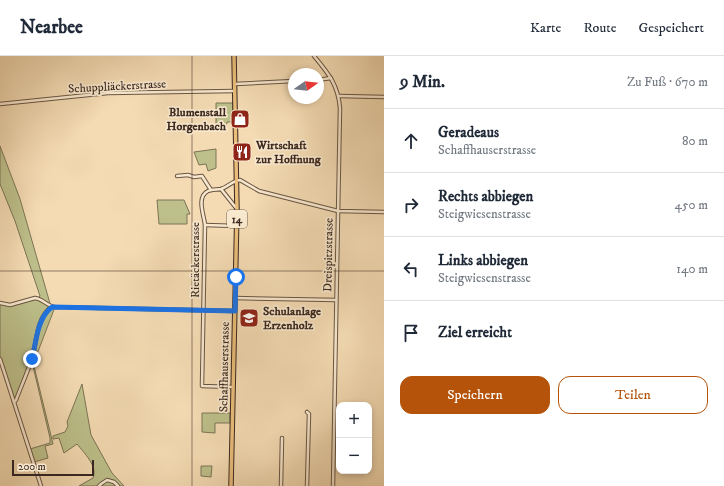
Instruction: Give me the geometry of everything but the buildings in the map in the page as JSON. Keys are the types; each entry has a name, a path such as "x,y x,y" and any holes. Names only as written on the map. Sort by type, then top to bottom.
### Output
{"main road":[{"name":"Schaffhauserstrasse","path":"231,486 237,226 234,56"}],"street":[{"name":"Dreispitzstrasse","path":"314,56 336,86 340,108 333,486"},
{"path":"324,79 331,78"},
{"path":"234,84 288,81"},
{"name":"Schuppliäckerstrasse","path":"0,104 108,93 234,91"},
{"path":"339,96 384,97"},
{"path":"177,176 202,176 211,190 221,189 236,180 242,180 259,191 338,211 384,212"},
{"path":"221,189 237,209"},
{"name":"Rietäckerstrasse","path":"211,190 204,195 202,199 205,225 202,386 233,386"},
{"path":"205,225 237,226"},
{"path":"0,303 10,305 34,298 42,300 52,307 235,311"},
{"path":"235,298 336,300"},
{"path":"14,402 32,359 38,328 44,316 52,307"},
{"path":"0,359 41,486"},
{"path":"307,412 309,414 307,486"},
{"path":"281,486 282,438"},
{"path":"99,486 106,480 114,482 118,486"}],"green space":[{"path":"216,103 233,103 234,122 227,122 226,128 216,128"},
{"path":"0,146 20,199 51,307 55,307 34,362 32,360 14,402 0,359 0,303 10,305 38,298 40,296 15,221 0,184"},
{"path":"216,149 216,168 208,171 206,164 199,165 194,152"},
{"path":"157,200 184,200 190,214 187,214 187,224 159,224"},
{"path":"32,362 53,444 45,446 48,458 34,462 30,449 50,443 50,438"},
{"path":"82,384 91,435 112,473 124,486 79,486 93,478 94,469 92,464 77,444 64,453 59,438 53,439 53,436 65,432 68,426 67,422"},
{"path":"202,413 230,413 230,423 215,423 215,433 202,432"},
{"path":"201,466 212,466 211,477 201,476"}],"place":[{"name":"Blumenstall Horgenbach","path":"240,119"},
{"name":"Wirtschaft zur Hoffnung","path":"242,152"},
{"name":"Schulanlage Erzenholz","path":"249,318"}],"route":[{"path":"32,359 38,328 48,310 52,307 235,311 236,277"}]}
